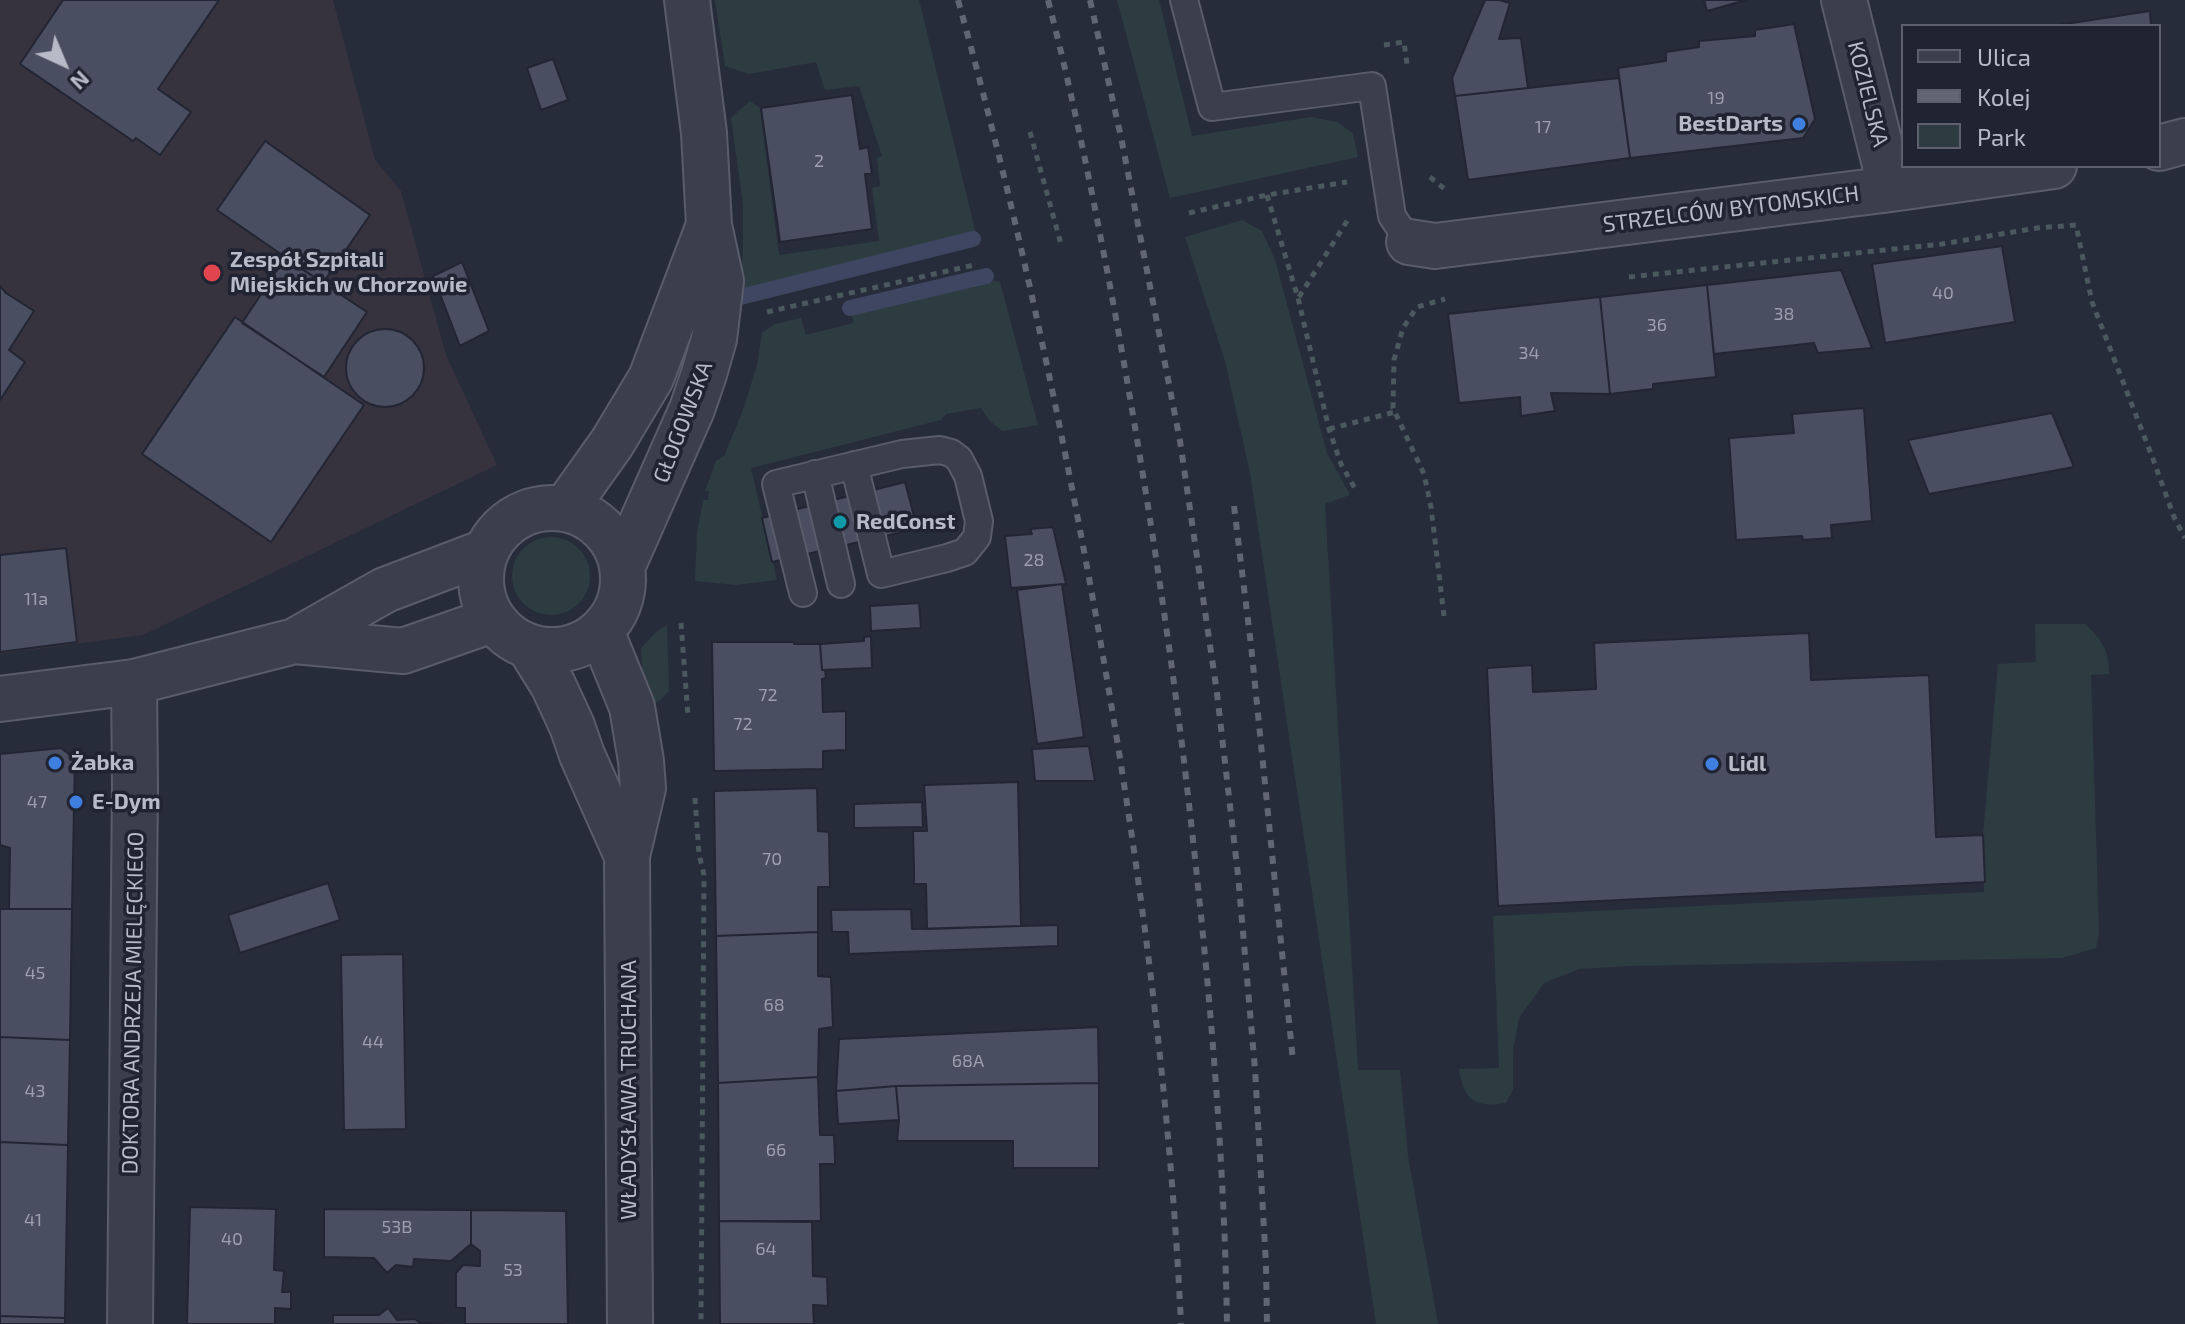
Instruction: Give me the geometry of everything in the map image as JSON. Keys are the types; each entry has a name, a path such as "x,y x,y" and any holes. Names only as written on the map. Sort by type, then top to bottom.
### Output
{"street":[{"name":"GŁOGOWSKA","path":"623,565 692,409 714,339 721,281 709,225 705,145 687,0"},
{"name":"KOZIELSKA","path":"1844,0 1891,189"},
{"path":"2161,147 2185,141"},
{"name":"STRZELCÓW BYTOMSKICH","path":"1409,242 1435,246 2040,168"},
{"name":"GŁOGOWSKA","path":"565,509 612,443 651,378 709,225"},
{"path":"541,508 565,509 586,515 603,528 615,545 623,565 621,601 601,631 581,646 556,651 530,648 509,637 492,620 483,598 479,575 485,552 498,532 517,516 541,508"},
{"path":"0,699 134,682 295,641 385,590 485,552"},
{"path":"295,641 403,651 492,620"},
{"name":"WŁADYSŁAWA TRUCHANA","path":"601,631 632,707 643,788 627,856 630,1324"},
{"name":"WŁADYSŁAWA TRUCHANA","path":"530,648 553,685 627,856"},
{"name":"DOKTORA ANDRZEJA MIELĘCKIEGO","path":"130,1324 134,682"}],"lane":[{"path":"1184,0 1212,107 1372,86 1392,216 1409,242"},
{"path":"803,593 776,484 815,474 854,465 902,454 940,450 951,453 965,467 979,521 977,537 965,552 881,574 854,465"},
{"path":"815,474 841,584"}],"path":[{"path":"1030,132 1061,244"},
{"path":"1189,213 1267,195 1351,181"},
{"path":"1343,182 1345,193"},
{"path":"1267,195 1298,298 1329,429 1341,464 1357,492"},
{"path":"1298,298 1351,215"},
{"path":"1628,277 1942,244 2037,228 2076,225 2092,302 2174,517 2185,538"},
{"path":"766,313 974,265"},
{"path":"1444,616 1424,474 1393,408 1394,360 1403,328 1417,307 1455,297"},
{"path":"1329,429 1395,412"},
{"path":"681,623 689,724"},
{"path":"695,797 699,854 704,875 701,1324"}],"shaded area":[{"name":"Zespół Szpitali Miejskich w Chorzowie","path":"0,0 333,0 375,160 401,191 446,355 497,465 143,635 0,654"}],"green space":[{"path":"715,0 919,0 977,238 740,294 743,205 731,118 750,101 760,108 779,255 879,241 872,188 880,186 877,158 882,156 859,86 825,90 816,62 749,74 725,66"},
{"path":"1117,0 1159,0 1192,136 1311,117 1337,122 1353,133 1358,157 1170,198"},
{"path":"1242,220 1262,231 1275,260 1327,453 1350,495 1325,504 1358,1070 1400,1070 1408,1156 1438,1324 1376,1324 1250,473 1225,361 1185,237"},
{"path":"981,278 1000,282 1038,425 1002,431 981,408 946,414 941,420 751,468 777,580 736,585 695,581 697,533 703,500 708,500 709,491 705,491 716,461 724,456 743,410 757,365 762,333 775,324 801,318 806,335 854,323 850,309"},
{"path":"551,537 566,540 579,548 587,561 590,576 587,591 579,604 566,612 551,615 536,612 523,604 515,591 512,576 515,561 523,548 536,540"},
{"path":"2035,624 2085,624 2100,641 2108,658 2109,674 2091,675 2099,933 2096,948 2062,958 1579,969 1544,983 1519,1018 1513,1051 1513,1089 1506,1103 1486,1104 1472,1100 1464,1088 1459,1069 1499,1068 1493,916 1984,892 1983,835 1998,664 2036,662"},
{"path":"667,625 669,691 659,701 650,704 641,648"}],"building":[{"path":"63,0 219,0 158,89 191,112 160,155 136,138 133,141 20,64"},
{"path":"1485,0 1510,3 1499,39 1521,38 1528,88 1455,96 1452,78"},
{"path":"1704,0 1746,0 1707,11"},
{"path":"2150,11 2151,24 2065,24"},
{"path":"1794,24 1815,119 1803,138 1630,158 1618,68 1666,61 1666,52 1699,47 1699,41 1755,36 1755,30"},
{"path":"553,59 568,100 541,110 527,68"},
{"path":"1619,78 1630,158 1468,180 1455,96"},
{"path":"852,95 860,149 868,147 872,174 865,174 872,229 780,242 761,108"},
{"path":"265,141 370,215 323,283 217,210"},
{"path":"2002,246 2015,322 1885,343 1872,264"},
{"path":"285,258 367,312 324,377 242,323"},
{"path":"462,262 489,331 460,346 433,276"},
{"path":"1841,270 1872,348 1818,353 1814,343 1714,354 1707,285"},
{"path":"1707,285 1716,377 1653,384 1653,389 1610,394 1600,297"},
{"path":"0,286 34,311 9,350 25,362 0,400"},
{"path":"1600,297 1610,394 1551,393 1555,411 1521,416 1520,397 1459,403 1448,314"},
{"path":"235,317 364,405 271,542 142,454"},
{"path":"377,329 393,329 407,335 418,346 424,368 418,390 407,401 393,407 377,407 363,401 352,390 346,376 346,360 352,346 363,335"},
{"path":"1864,408 1872,521 1831,525 1832,538 1803,540 1802,536 1736,540 1729,438 1794,433 1792,414"},
{"path":"2052,413 2074,467 1929,494 1908,440"},
{"name":"RedConst","path":"905,482 916,529 772,562 762,518"},
{"path":"1053,527 1066,584 1011,588 1005,536 1032,534 1030,529"},
{"path":"66,548 77,642 0,652 0,555"},
{"path":"1062,584 1084,737 1037,744 1017,590"},
{"path":"919,603 921,628 871,631 870,606"},
{"name":"Lidl","path":"1809,633 1811,680 1929,675 1936,837 1983,835 1985,882 1498,906 1487,668 1532,665 1533,692 1596,689 1594,643"},
{"path":"871,636 872,668 822,670 820,644 864,641 864,637"},
{"path":"712,642 820,644 822,670 825,670 826,678 822,679 823,712 846,711 846,750 823,751 823,769 714,771"},
{"path":"1089,746 1095,781 1035,781 1032,749"},
{"path":"61,748 75,759 72,909 9,909 10,848 0,845 0,754"},
{"path":"1018,782 1021,926 927,929 926,884 914,884 913,831 927,831 924,785"},
{"path":"817,788 818,831 829,832 830,887 818,887 818,932 716,936 714,791"},
{"path":"922,802 923,827 854,828 854,804"},
{"path":"328,883 340,920 240,953 228,915"},
{"path":"0,909 72,909 70,1040 0,1037"},
{"path":"911,909 912,929 1058,925 1058,946 849,954 848,932 832,932 831,910"},
{"path":"818,932 818,976 831,977 833,1027 819,1029 818,1077 718,1083 716,936"},
{"path":"403,954 406,1129 344,1130 341,955"},
{"path":"1098,1027 1099,1083 896,1086 836,1091 839,1039"},
{"path":"0,1037 70,1040 68,1145 0,1142"},
{"path":"818,1077 820,1135 834,1135 835,1160 835,1164 820,1164 821,1221 719,1221 718,1083"},
{"path":"1099,1083 1099,1168 1013,1168 1013,1141 897,1141 896,1086"},
{"path":"896,1086 899,1120 838,1124 836,1091"},
{"path":"0,1142 68,1145 65,1318 0,1316"},
{"path":"190,1207 276,1209 274,1270 284,1271 282,1292 291,1292 291,1309 275,1308 275,1324 187,1324"},
{"path":"324,1209 471,1210 471,1244 451,1261 414,1259 413,1267 396,1265 387,1273 374,1258 324,1257"},
{"path":"471,1210 566,1211 568,1324 465,1324 465,1308 456,1308 456,1273 463,1265 480,1266 480,1251 471,1244"},
{"path":"719,1221 812,1222 813,1276 827,1277 828,1306 813,1305 814,1324 720,1324"},
{"path":"388,1308 397,1320 415,1319 420,1323 442,1324 333,1324 333,1315 379,1315"},
{"path":"0,1316 65,1318 65,1324 0,1324"}],"waterway":[{"path":"740,297 973,239"},
{"path":"850,308 986,276"}],"railway":[{"path":"958,0 1036,315 1114,719 1140,891 1161,1064 1181,1324"},
{"path":"1048,0 1083,151 1113,302 1152,531 1177,703 1213,1042 1227,1324"},
{"path":"1090,0 1121,137 1180,441 1217,693 1238,875 1255,1069 1267,1324"},
{"path":"1234,506 1293,1061"}],"place":[{"name":"BestDarts","path":"1799,124"},
{"name":"Zespół Szpitali Miejskich w Chorzowie","path":"212,273"},
{"name":"RedConst","path":"840,522"},
{"name":"Żabka","path":"55,763"},
{"name":"Lidl","path":"1712,764"},
{"name":"E-Dym","path":"76,802"}]}
